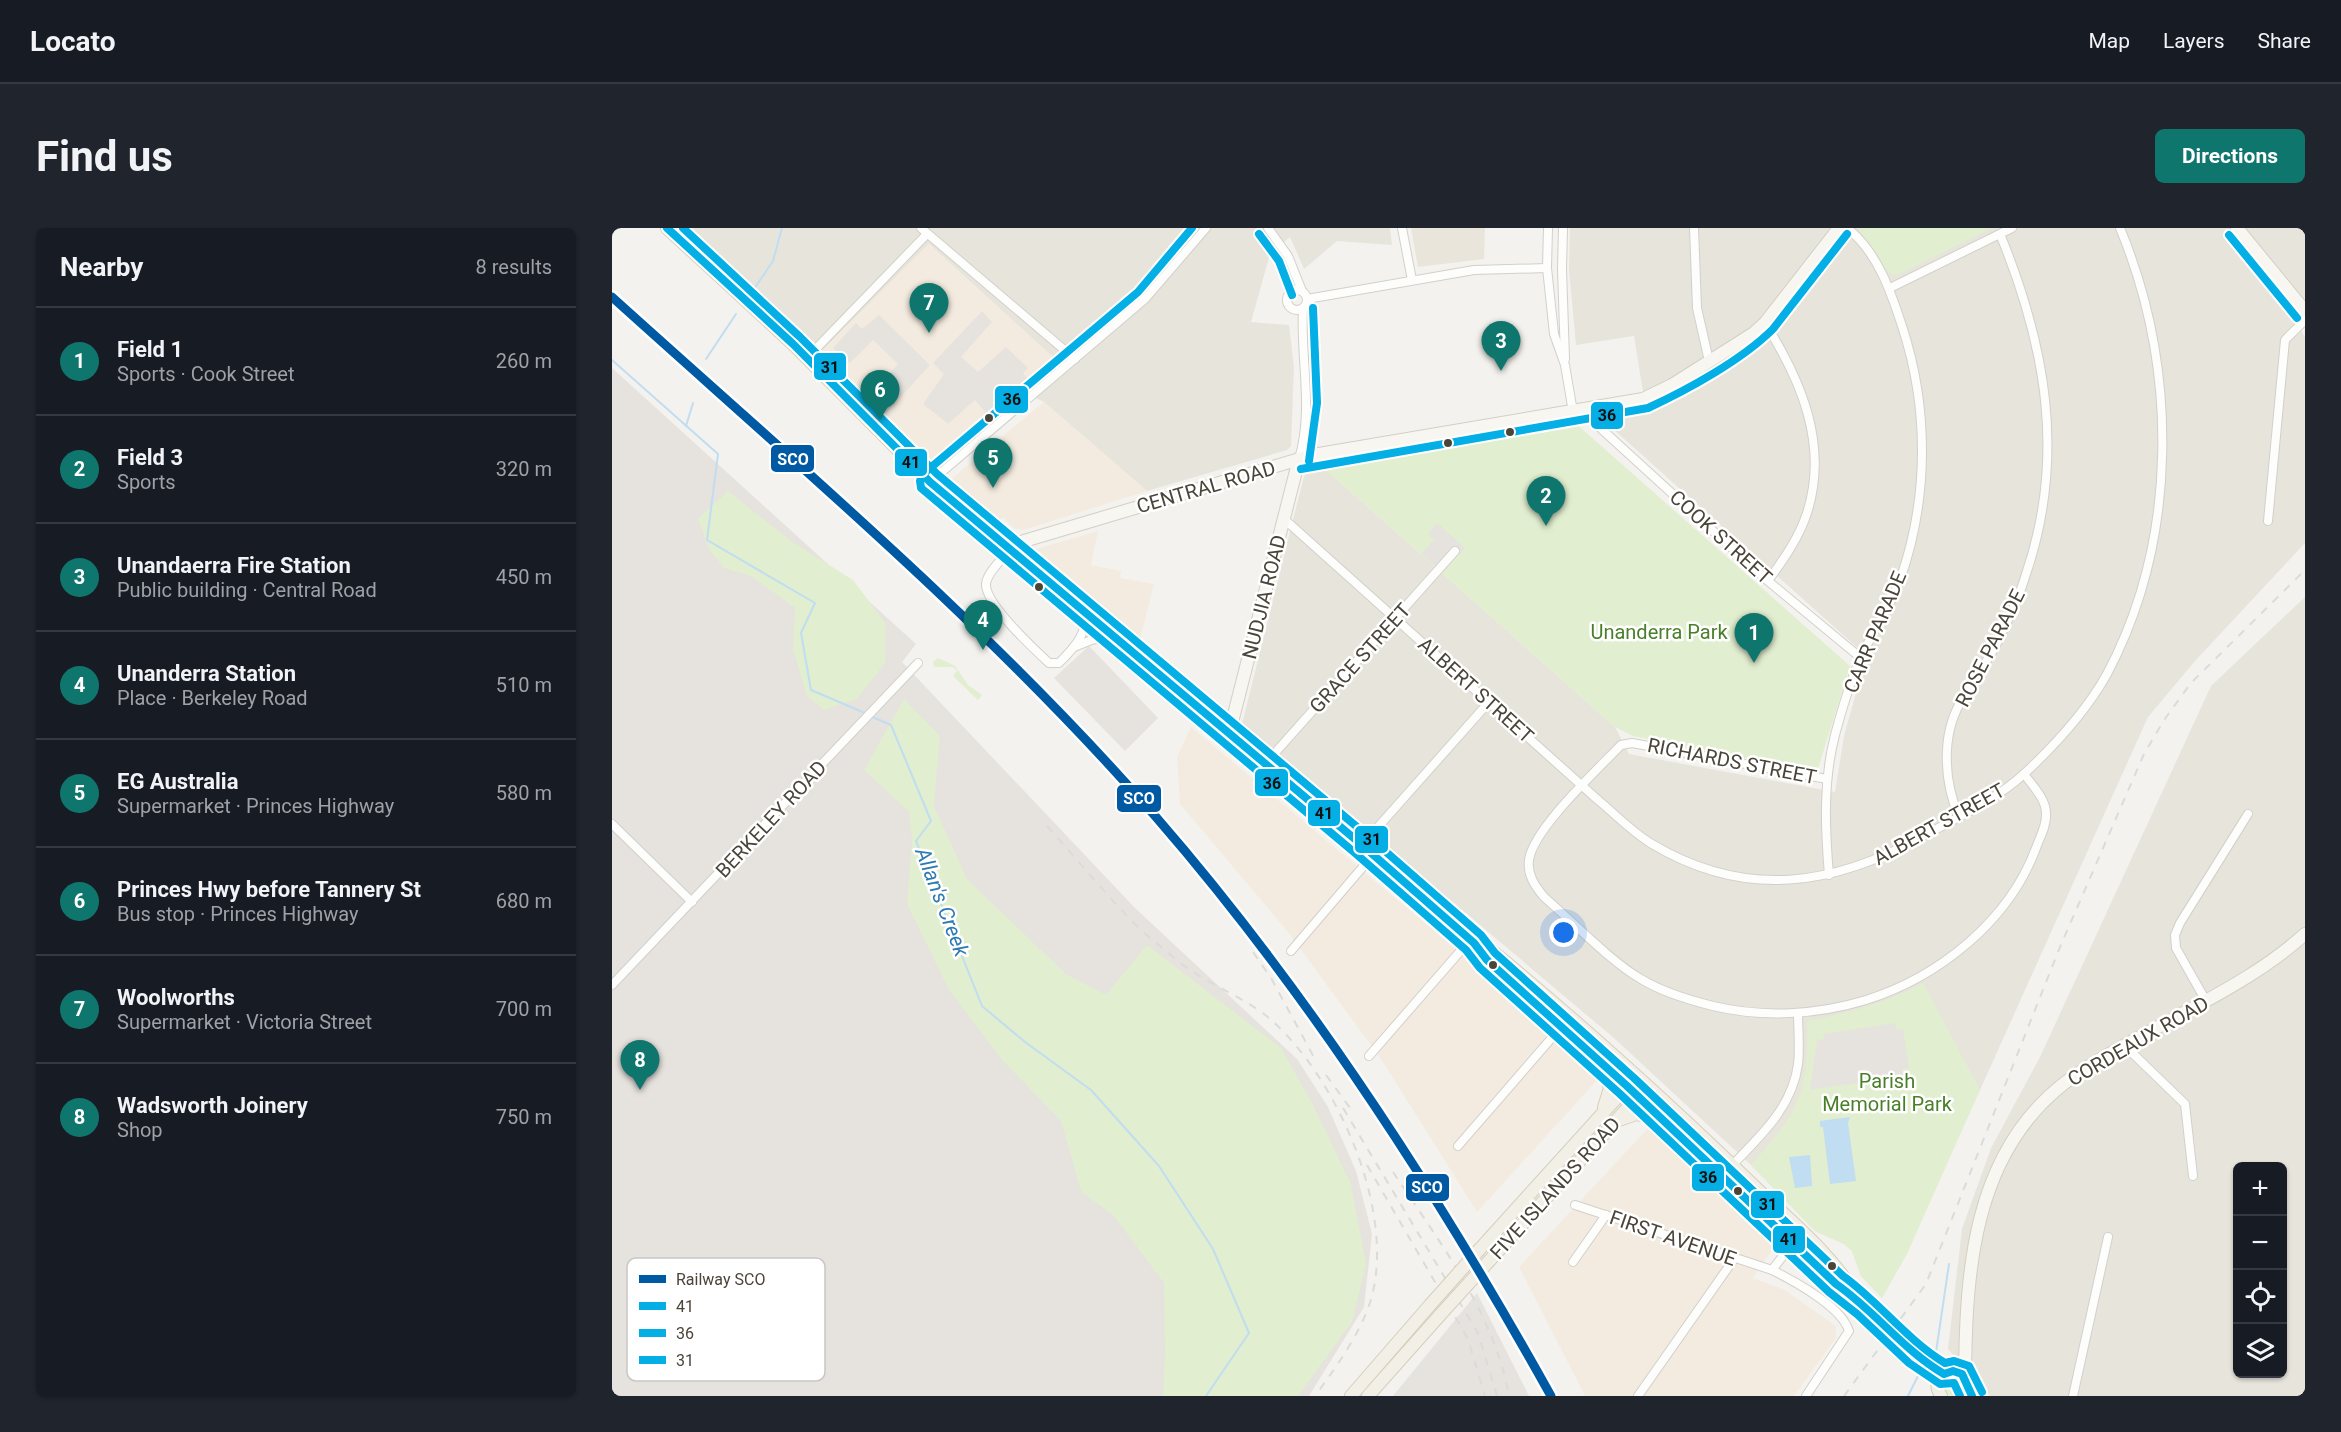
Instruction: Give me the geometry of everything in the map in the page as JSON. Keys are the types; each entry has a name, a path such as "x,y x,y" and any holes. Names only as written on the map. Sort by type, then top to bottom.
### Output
{"main road":[{"path":"667,228 807,358 930,482 1362,845 1472,941 1487,960 1599,1061 1632,1082 1647,1087 1802,1233 1845,1277 1858,1298"},
{"name":"CENTRAL ROAD","path":"1010,549 1024,541 1299,459 1643,399 1745,339 1765,323 1839,228"},
{"path":"2237,228 2305,311"},
{"name":"NUDJIA ROAD","path":"1229,734 1299,459"},
{"name":"CORDEAUX ROAD","path":"1951,1376 1965,1347 1975,1238 1995,1171 2008,1146 2034,1111 2063,1084 2087,1068 2256,972 2305,934"},
{"path":"1472,941 1492,951 1572,1017 1632,1082 1638,1097 1836,1284 1858,1298 1928,1365 1951,1376 1968,1394"},
{"path":"1562,1026 1572,1017"},
{"path":"1599,1061 1610,1088 1602,1114"},
{"name":"FIVE ISLANDS ROAD","path":"1351,1396 1479,1250 1632,1082"},
{"name":"FIVE ISLANDS ROAD","path":"1368,1396 1647,1087"},
{"path":"1613,1123 1636,1114 1661,1118"},
{"path":"1793,1243 1802,1233"},
{"path":"1941,1396 1951,1376"}],"street":[{"path":"930,482 1145,299 1206,228"},
{"path":"1268,228 1285,250 1301,294 1299,309 1302,324 1307,416 1299,459"},
{"path":"1402,228 1412,280"},
{"path":"1548,228 1547,268 1554,334 1565,365 1573,412"},
{"path":"1563,228 1565,365"},
{"path":"1694,228 1697,308 1709,361"},
{"name":"CARR PARADE","path":"1829,875 1825,827 1827,779 1835,736 1861,658 1899,581 1919,509 1923,434 1912,358 1890,288 1860,240 1847,228"},
{"path":"1890,288 2013,228"},
{"name":"ALBERT STREET","path":"1283,518 1583,786 1649,842 1678,858 1712,871 1742,878 1789,882 1829,875 1872,862 1959,817 1998,794 2024,774 2075,720 2106,677 2133,618 2143,588 2155,532 2162,468 2162,414 2155,348 2140,285 2120,228"},
{"path":"807,358 924,231 1075,359"},
{"name":"ROSE PARADE","path":"1959,817 1950,795 1946,749 1959,705 1996,645 2026,574 2044,499 2049,445 2043,372 2028,310 2000,234"},
{"path":"1299,309 1291,307 1288,300 1301,294 1474,270 1547,268"},
{"path":"2268,521 2285,340 2305,320"},
{"path":"1765,323 1799,386 1809,415 1815,447 1814,489 1807,515 1788,552 1768,581"},
{"name":"COOK STREET","path":"1594,408 1597,425 1768,581 1861,658"},
{"path":"1010,549 987,582 988,593 997,608 1050,664 1059,663 1074,647 1085,629 1084,612"},
{"name":"GRACE STREET","path":"1265,764 1455,551"},
{"path":"1074,647 1090,639 1118,640"},
{"name":"BERKELEY ROAD","path":"612,988 872,709 918,663"},
{"path":"1362,845 1489,702"},
{"name":"RICHARDS STREET","path":"1827,779 1632,743 1621,745 1538,836 1533,847 1530,873 1534,886 1629,971 1655,987 1714,1006 1756,1012 1797,1013 1841,1006 1891,991 1950,957 1992,920 2021,879 2046,822 2047,811 2043,800 2024,774"},
{"path":"2206,1001 2176,948 2175,935 2185,913 2248,814"},
{"path":"612,824 692,902"},
{"path":"1291,951 1373,855"},
{"path":"1369,1056 1472,941"},
{"path":"1722,1176 1780,1114 1790,1094 1798,1062 1797,1013"},
{"path":"1458,1146 1562,1026"},
{"path":"2125,1046 2185,1104 2193,1176"},
{"name":"FIRST AVENUE","path":"1575,1205 1772,1270 1790,1279 1841,1315 1849,1331 1844,1342 1806,1396"},
{"path":"1573,1262 1606,1215"},
{"path":"2073,1396 2108,1237"},
{"path":"1772,1270 1793,1243"},
{"path":"1638,1396 1734,1259"}],"shaded area":[{"path":"684,228 1390,228 1392,245 1337,241 1304,269 1290,237 1270,254 1251,322 1289,325 1294,367 1291,446 1287,450 1147,491 1044,402 1019,390 1055,359 929,244 820,353"},
{"path":"1411,228 1485,228 1484,259 1418,267"},
{"path":"1570,228 2305,228 2305,298 2290,313 2305,337 2305,543 2195,661 2148,717 1980,1090 1882,1298 1861,1276 1852,1251 1844,1244 1815,1231 1751,1165 1615,1039 1242,724 1303,480 1305,474 1324,468 1615,727 1629,754 1835,792 1844,736 1856,693 1870,659 1612,428 1612,418 1646,411 1634,336 1576,345 1569,270"},
{"path":"929,244 1055,359 930,464 820,353"},
{"path":"982,311 992,322 961,357 978,372 1006,347 1028,368 1023,373 1028,379 987,414 975,400 948,424 923,404 944,374 933,363"},
{"path":"879,315 930,365 886,413 880,408 878,396 874,392 898,364 873,340 850,363 833,348 856,323 862,329"},
{"path":"612,368 916,644 902,662 1135,908 1297,1059 1328,1107 1356,1171 1372,1234 1364,1307 1309,1396 612,1396"},
{"path":"1044,402 1147,491 1023,530 1014,528 1003,517 998,522 949,481"},
{"path":"1437,523 1465,548 1443,572 1421,554 1434,540 1428,534"},
{"path":"1098,531 1091,565 1121,571 1120,578 1154,584 1140,639 1033,552 1033,550"},
{"path":"2305,597 2305,1396 1990,1396 1948,1349 1962,1229 1991,1148 2040,1057 2211,686"},
{"path":"1089,646 1158,718 1125,751 1054,678"},
{"path":"1191,727 1543,1022 1588,1064 1599,1078 1477,1212 1381,1059 1288,932 1180,804 1177,757"},
{"path":"1895,1023 1897,1030 1903,1029 1909,1068 1902,1069 1903,1076 1810,1090 1817,1039 1824,1040 1823,1034"},
{"path":"1648,1128 1690,1161 1769,1234 1776,1244 1753,1278 1783,1289 1836,1326 1836,1338 1794,1396 1585,1396 1519,1267"},
{"path":"1477,1293 1529,1396 1393,1396"}],"green space":[{"path":"1858,228 1992,228 1897,275 1888,273"},
{"name":"Unanderra Park","path":"1573,421 1850,666 1817,772 1633,736 1615,727 1324,468"},
{"path":"728,491 791,541 853,580 886,624 885,663 857,699 824,710 807,696 793,649 795,608 751,576 724,568 709,549 698,519"},
{"path":"938,658 955,666 968,685 982,695 978,700 953,676 957,671 953,667 934,667 933,662"},
{"path":"904,699 940,736 934,806 967,879 1066,974 1106,995 1147,945 1281,1048 1313,1105 1351,1184 1366,1264 1352,1322 1298,1396 1163,1396 1164,1283 1114,1216 1081,1191 1061,1121 1003,1061 949,990 907,904 912,840 909,812 864,770"},
{"name":"Parish Memorial Park","path":"1923,983 1980,1090 1907,1254 1882,1298 1861,1276 1852,1251 1844,1244 1815,1231 1751,1165 1781,1130 1798,1100 1806,1067 1807,1021 1866,1006"},
{"path":"1949,1378 1957,1378 1962,1383 1960,1394 1949,1396 1944,1391 1944,1383"}],"water":[{"path":"1850,1117 1848,1123 1856,1181 1830,1184 1823,1127 1820,1127 1820,1121"},
{"path":"1810,1155 1812,1186 1795,1188 1789,1157"}],"waterway":[{"path":"754,289 773,261 782,228"},
{"path":"706,359 736,314"},
{"name":"Allan's Creek","path":"612,360 718,454 707,540 815,603 801,633 811,690 865,713"},
{"path":"686,426 693,403"},
{"name":"Allan's Creek","path":"870,716 891,725 931,821 916,841 982,1006 1025,1042 1091,1090 1159,1166 1213,1249 1249,1333 1206,1396"},
{"path":"1936,1352 1949,1264"},
{"path":"1908,1396 1919,1374"}],"railway":[{"path":"612,291 965,613 1082,730 1182,841 1262,939 1322,1021 1427,1180"},
{"path":"1844,1396 1926,1284 2060,947 2144,754 2164,720 2191,683 2305,570"},
{"path":"1047,826 1111,899 1151,939 1190,970 1264,1014 1291,1039 1316,1072 1338,1109 1356,1150 1369,1193 1376,1235 1376,1275 1362,1322 1344,1355 1315,1396"},
{"path":"1253,952 1271,978 1316,1061"},
{"path":"1326,1075 1353,1112"},
{"path":"1343,1108 1478,1333 1497,1396"},
{"path":"1367,1165 1468,1339 1485,1396"},
{"path":"1393,1172 1446,1251 1478,1307 1502,1365 1509,1396"}],"rail line":[{"name":"SCO","path":"612,297 892,549 1028,680 1156,817 1266,953 1368,1096 1463,1245 1551,1396"}],"transit line":[{"name":"41","path":"667,228 793,344 930,482 1362,845 1474,943 1487,960 1627,1086 1836,1284 1864,1306 1915,1354 1944,1374 1953,1371 1962,1374 1972,1396"},
{"name":"31","path":"683,228 800,337 937,474 1369,837 1481,935 1495,953 1634,1078 1843,1276 1918,1343 1945,1363 1954,1361 1969,1366 1982,1392"},
{"name":"36","path":"1192,228 1138,292 922,475 921,488 1355,853 1466,950 1480,968 1620,1094 1829,1292 1857,1314 1909,1363 1940,1384 1954,1383 1960,1396"},
{"name":"36","path":"1259,234 1279,261 1292,295"},
{"name":"36","path":"1301,469 1648,408 1714,373 1760,341 1773,329 1847,234"},
{"name":"36","path":"2229,235 2297,318"},
{"name":"36","path":"1309,461 1317,403 1313,308"}],"place":[{"name":"Woolworths","path":"929,333"},
{"name":"Unandaerra Fire Station","path":"1501,371"},
{"name":"Princes Hwy before Tannery St","path":"880,420"},
{"name":"EG Australia","path":"993,488"},
{"name":"Field 3","path":"1546,526"},
{"name":"Unanderra Station","path":"983,650"},
{"name":"Field 1","path":"1754,663"},
{"name":"Wadsworth Joinery","path":"640,1090"}]}
